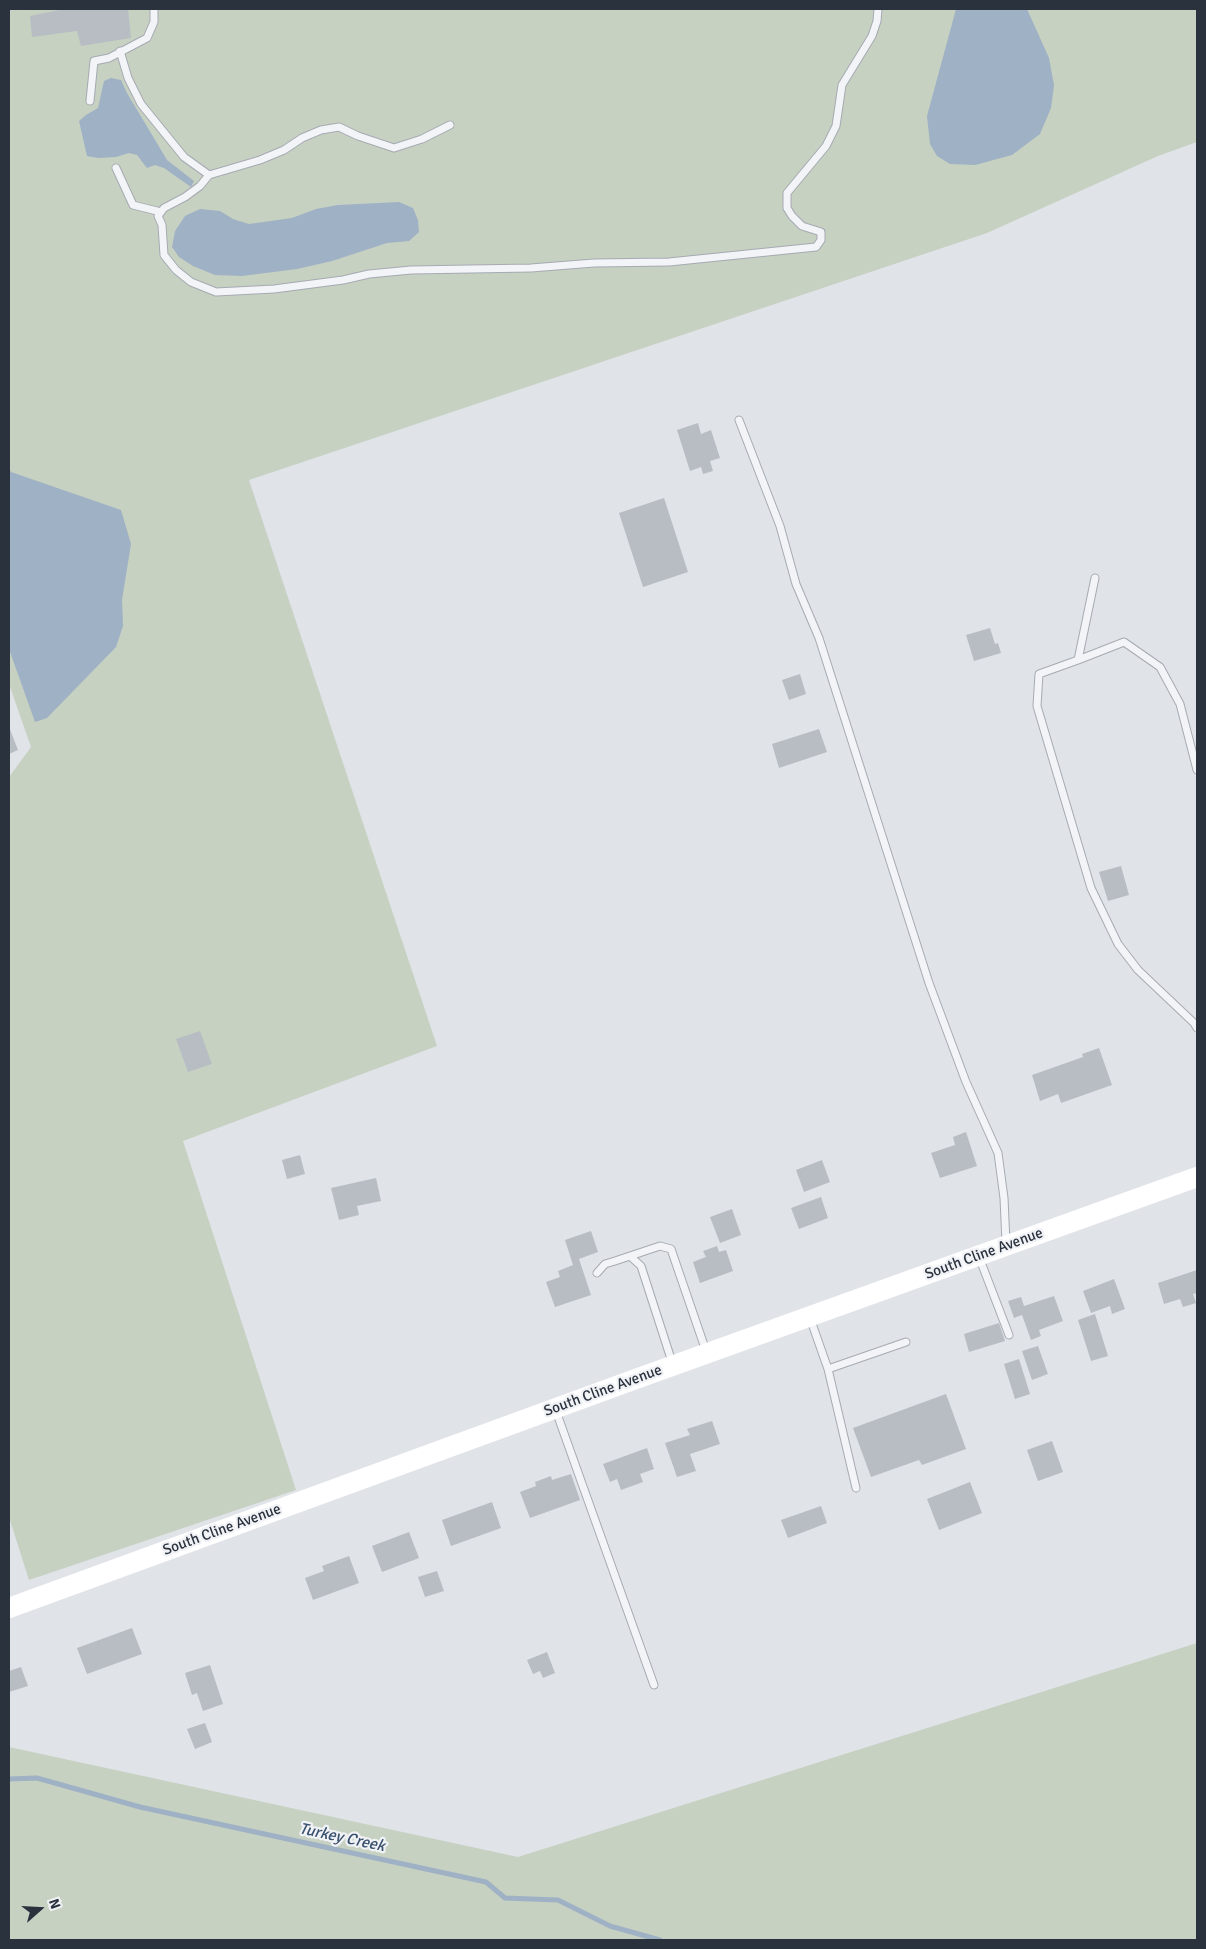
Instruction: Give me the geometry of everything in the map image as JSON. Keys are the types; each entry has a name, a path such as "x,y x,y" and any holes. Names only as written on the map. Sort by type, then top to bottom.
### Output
{"street":[{"name":"South Cline Avenue","path":"9,1608 555,1408 810,1318 1197,1177"}],"lane":[{"path":"90,101 94,61 109,58 147,38 154,22 154,9"},
{"path":"450,125 422,139 394,148 358,136 339,127 321,130 302,138 284,150 260,160 209,175 200,186 185,197 164,208 158,216 162,225 164,255 176,270 191,282 216,292 274,288 411,270 531,268 594,263 669,262 816,247 821,240 821,232 802,226 792,216 787,208 787,193 826,146 836,126 842,85 872,36 877,21 878,9"},
{"path":"120,51 128,78 141,104 184,157 209,175"},
{"path":"116,168 133,205 162,212"},
{"path":"739,420 780,526 796,584 819,638 929,983 966,1082 998,1153 1004,1198 1006,1246"},
{"path":"1078,660 1095,578"},
{"path":"1197,770 1180,704 1160,667 1124,642 1039,674 1037,706 1091,888 1118,944 1138,970 1197,1028"},
{"path":"597,1273 605,1264 660,1246 671,1249 707,1354"},
{"path":"632,1256 641,1266 674,1366"},
{"path":"978,1256 1009,1334"},
{"path":"810,1318 828,1369 856,1488"},
{"path":"828,1369 906,1342"},
{"path":"555,1408 654,1685"}],"green space":[{"path":"9,9 1197,9 1197,142 1158,156 987,233 249,480 437,1046 183,1141 296,1490 29,1580 9,1517 9,777 31,747 9,684"},
{"path":"1197,1643 1197,1940 9,1940 9,1747 518,1857"}],"water":[{"path":"956,9 1027,9 1049,58 1054,85 1051,108 1040,134 1012,155 975,165 950,164 937,156 930,144 927,116"},
{"path":"111,78 121,80 167,160 194,181 191,187 164,168 155,165 147,168 137,155 129,153 116,157 98,158 87,156 79,121 98,108 104,81"},
{"path":"399,202 413,208 418,220 419,232 409,241 387,243 332,261 297,269 242,276 215,275 193,266 179,257 172,247 175,231 185,216 200,209 220,211 233,219 249,224 292,218 316,209 338,205"},
{"path":"9,469 11,472 121,510 131,544 122,600 123,626 116,647 47,718 35,722 9,649"}],"building":[{"path":"64,9 128,9 131,38 81,46 77,31 32,37 30,16"},
{"path":"698,423 701,434 711,430 720,458 710,461 713,471 703,474 701,467 690,471 677,430"},
{"path":"664,498 688,572 643,587 619,513"},
{"path":"990,628 995,644 998,643 1001,653 974,661 966,635"},
{"path":"800,674 806,694 789,700 782,680"},
{"path":"9,727 18,750 9,754"},
{"path":"819,729 827,752 779,768 772,744"},
{"path":"1121,866 1129,895 1108,901 1099,872"},
{"path":"200,1031 212,1064 188,1072 176,1039"},
{"path":"1099,1048 1112,1085 1061,1103 1058,1094 1040,1101 1032,1075 1083,1057 1082,1054"},
{"path":"966,1132 977,1166 940,1178 931,1153 955,1145 953,1137"},
{"path":"300,1155 305,1174 287,1179 282,1160"},
{"path":"822,1160 830,1182 804,1192 796,1170"},
{"path":"376,1178 381,1201 357,1206 359,1215 339,1220 331,1188"},
{"path":"821,1197 828,1218 799,1229 791,1208"},
{"path":"732,1209 741,1235 720,1243 710,1217"},
{"path":"591,1231 598,1252 579,1259 591,1295 555,1307 546,1282 560,1277 558,1271 573,1265 565,1240"},
{"path":"717,1246 719,1252 726,1250 733,1271 700,1283 693,1262 706,1257 703,1251"},
{"path":"1197,1270 1197,1293 1193,1294 1196,1303 1183,1307 1180,1299 1164,1304 1158,1283"},
{"path":"1114,1279 1125,1309 1112,1314 1110,1306 1091,1313 1083,1291"},
{"path":"1054,1296 1063,1321 1039,1330 1041,1336 1031,1340 1022,1315 1014,1318 1008,1301 1021,1297 1024,1306"},
{"path":"1095,1314 1108,1356 1091,1361 1078,1320"},
{"path":"999,1323 1005,1341 969,1352 964,1334"},
{"path":"1038,1346 1048,1374 1032,1380 1022,1351"},
{"path":"1019,1359 1030,1394 1015,1399 1004,1364"},
{"path":"946,1394 966,1449 922,1465 919,1460 871,1477 853,1428"},
{"path":"712,1421 720,1444 690,1454 696,1471 677,1477 665,1443 690,1435 687,1429"},
{"path":"1052,1441 1063,1472 1038,1481 1027,1450"},
{"path":"647,1448 654,1469 640,1474 643,1482 621,1490 617,1479 610,1482 603,1464"},
{"path":"571,1474 580,1500 530,1518 520,1492 536,1486 535,1482 551,1476 552,1480"},
{"path":"970,1482 982,1513 939,1530 927,1499"},
{"path":"492,1502 501,1528 451,1546 442,1520"},
{"path":"821,1506 827,1523 788,1538 781,1520"},
{"path":"409,1532 419,1558 382,1572 372,1546"},
{"path":"349,1556 359,1583 313,1600 305,1578 324,1571 322,1566"},
{"path":"437,1571 444,1591 425,1597 418,1577"},
{"path":"132,1628 142,1654 87,1674 77,1648"},
{"path":"547,1652 555,1673 543,1678 540,1671 533,1674 527,1660"},
{"path":"210,1665 223,1704 203,1711 197,1693 192,1695 185,1673"},
{"path":"21,1667 28,1686 9,1692 9,1671"},
{"path":"205,1723 212,1742 195,1749 187,1729"}],"waterway":[{"name":"Turkey Creek","path":"9,1779 37,1778 140,1807 486,1882 505,1898 558,1900 610,1926 660,1940"}]}
